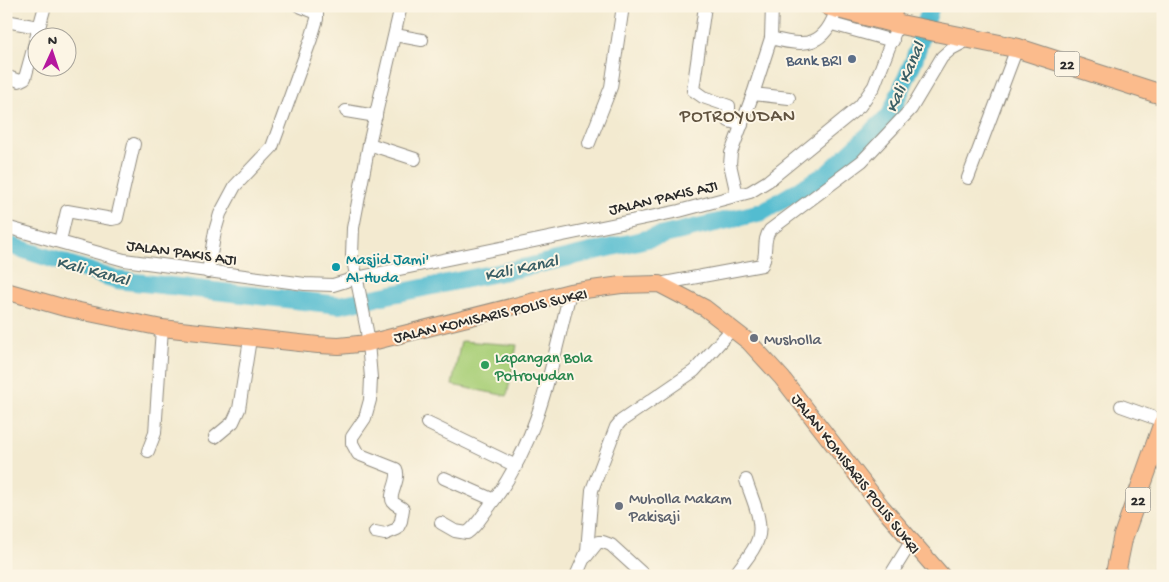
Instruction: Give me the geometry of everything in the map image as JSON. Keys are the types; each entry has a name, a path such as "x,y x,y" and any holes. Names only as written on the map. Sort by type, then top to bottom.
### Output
{"highway":[{"name":"22","path":"833,13 1017,48 1163,95"},
{"name":"22","path":"1115,576 1123,537 1163,423"}],"main road":[{"name":"JALAN KOMISARIS POLIS SUKRI","path":"6,291 65,308 162,328 250,339 339,346 367,337 570,292 621,285 659,284 705,308 732,328 782,378 911,542 942,576"}],"street":[{"path":"6,22 38,28 45,6"},
{"path":"208,272 214,231 220,214 235,186 272,147 311,39 317,19 316,13 300,6"},
{"path":"375,532 385,534 397,529 403,509 394,503 392,498 398,476 396,470 358,454 352,443 352,437 365,418 370,400 367,337 352,255 353,228 369,144 401,6"},
{"path":"589,143 611,87 623,6"},
{"path":"705,6 693,90 703,97 729,106 729,121 742,125"},
{"path":"737,196 730,164 731,153 754,94 770,38 772,6"},
{"path":"770,38 789,43 811,42 825,34 833,13"},
{"name":"JALAN PAKIS AJI","path":"6,227 124,260 208,272 333,285 679,211 737,196 757,188 860,106 874,86 897,24"},
{"path":"395,35 422,40"},
{"path":"659,284 762,265 766,251 765,238 770,230 862,161 911,109 942,57 965,38"},
{"path":"968,178 1017,48"},
{"path":"6,76 19,81 25,78 28,66"},
{"path":"754,94 789,98"},
{"path":"346,111 376,116"},
{"path":"60,241 67,211 112,219 118,216 134,144"},
{"path":"369,144 415,159"},
{"path":"441,523 455,531 467,533 507,484 545,394 570,292"},
{"path":"148,451 155,433 162,328"},
{"path":"576,576 583,561 589,538 592,490 616,427 621,421 694,371 732,328"},
{"path":"215,437 233,422 239,409 250,339"},
{"path":"1121,406 1163,423"},
{"path":"428,423 516,466"},
{"path":"444,478 494,500"},
{"path":"734,576 756,543 760,532 746,480"},
{"path":"583,561 598,542 603,542 611,545 645,576"},
{"path":"890,576 911,542"}],"green space":[{"name":"Lapangan Bola Potroyudan","path":"461,341 517,345 507,396 452,385"}],"waterway":[{"name":"Kali Kanal","path":"6,244 117,280 339,305 531,266 762,212 828,173 890,115 914,60 931,6"}],"place":[{"name":"Bank BRI","path":"852,59"},
{"name":"Masjid Jami' Al-Huda","path":"336,267"},
{"name":"Musholla","path":"754,338"},
{"name":"Lapangan Bola Potroyudan","path":"485,365"},
{"name":"Muholla Makam Pakisaji","path":"619,506"}],"district":[{"name":"POTROYUDAN","path":"738,114"}]}
